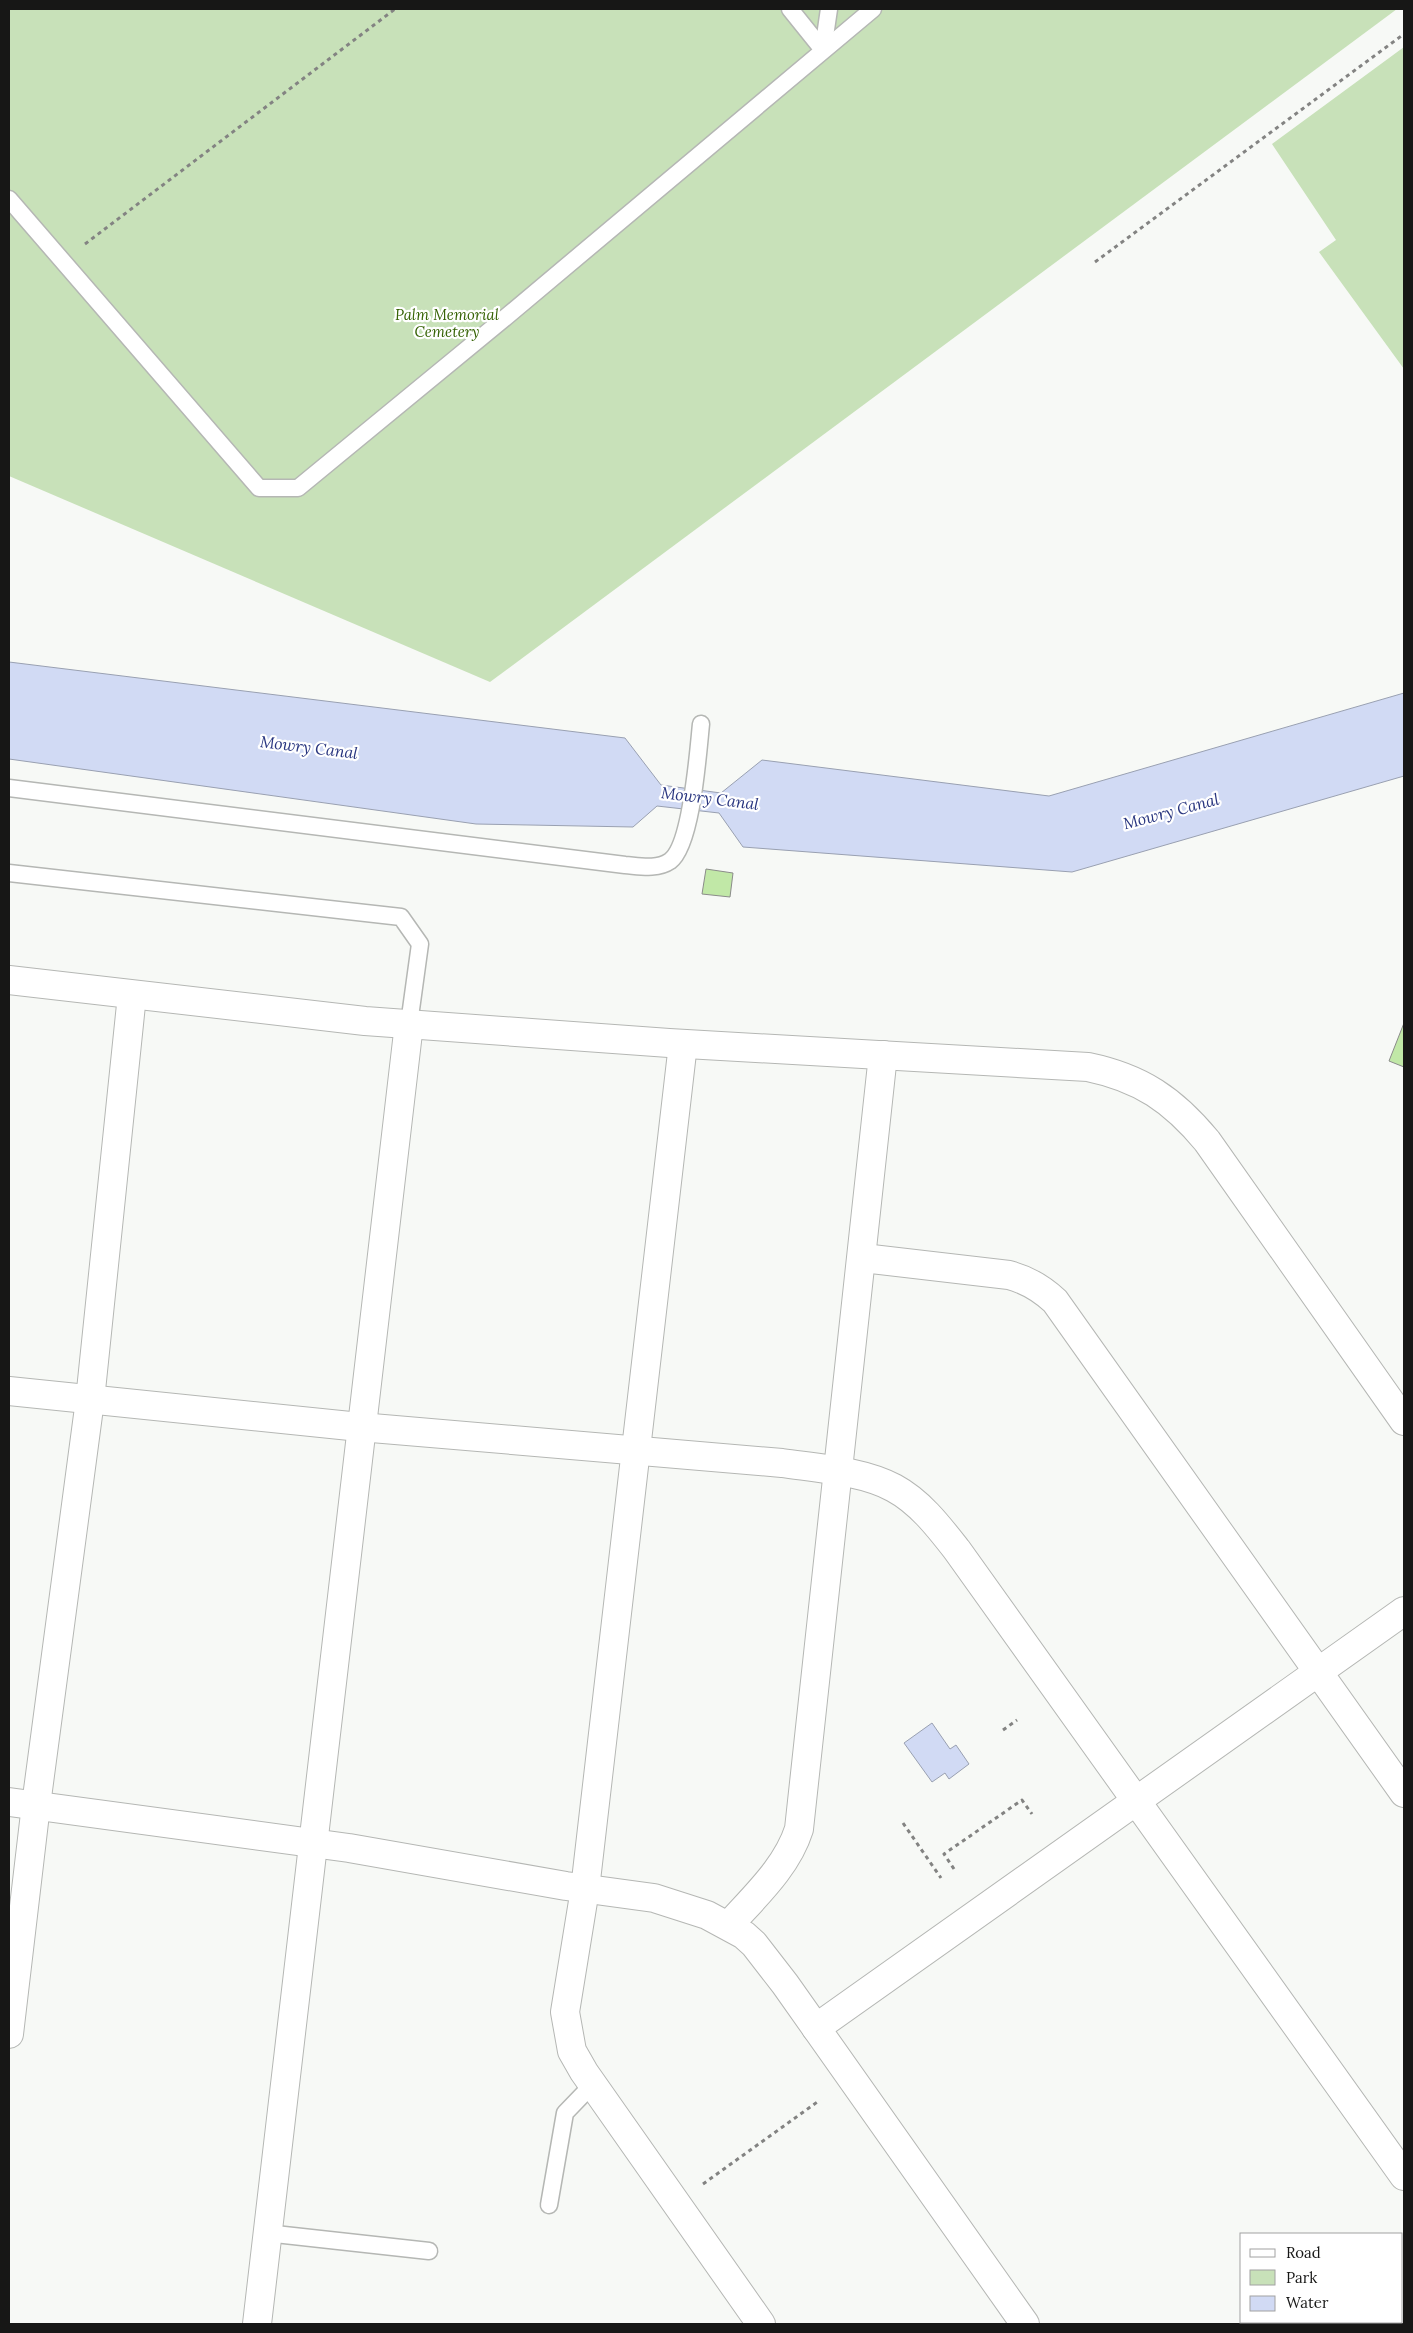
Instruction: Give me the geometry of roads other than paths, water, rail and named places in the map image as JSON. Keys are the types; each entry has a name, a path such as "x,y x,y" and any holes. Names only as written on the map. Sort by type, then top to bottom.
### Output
{"street":[{"path":"9,980 365,1021 684,1044 1088,1067 1111,1072 1151,1089 1180,1112 1207,1141 1404,1421"},
{"path":"9,2034 36,1805 90,1400 132,995"},
{"path":"256,2324 360,1427 409,1024"},
{"path":"684,1044 585,1889 565,2012 572,2051 592,2085 762,2324"},
{"path":"729,1926 781,1865 794,1845 799,1829 863,1258 883,1055"},
{"path":"863,1258 1009,1275 1026,1279 1041,1288 1065,1314 1404,1793"},
{"path":"9,1390 360,1427 782,1463 838,1472 881,1482 896,1489 928,1515 957,1550 1404,2176"},
{"path":"816,2028 1404,1611"},
{"path":"9,1802 313,1843 585,1889 654,1898 681,1905 729,1926 754,1944 816,2028 1025,2324"}],"lane":[{"path":"790,9 824,50"},
{"path":"824,50 829,9"},
{"path":"9,199 259,488 298,488 873,9"},
{"path":"9,788 625,866 653,867 671,860 683,840 694,786 701,724"},
{"path":"9,873 401,917 420,944 409,1024"},
{"path":"549,2204 565,2113 592,2085"},
{"path":"266,2233 429,2251"}],"water":[{"name":"Mowry Canal","path":"9,662 625,738 661,785 721,793 762,760 1049,796 1404,693 1404,776 1072,872 743,847 719,813 657,806 633,827 476,824 9,759"},
{"path":"932,1723 950,1749 956,1745 969,1764 949,1779 945,1773 932,1782 904,1743"}],"park label":[{"name":"Palm Memorial Cemetery","path":"447,322"}]}
